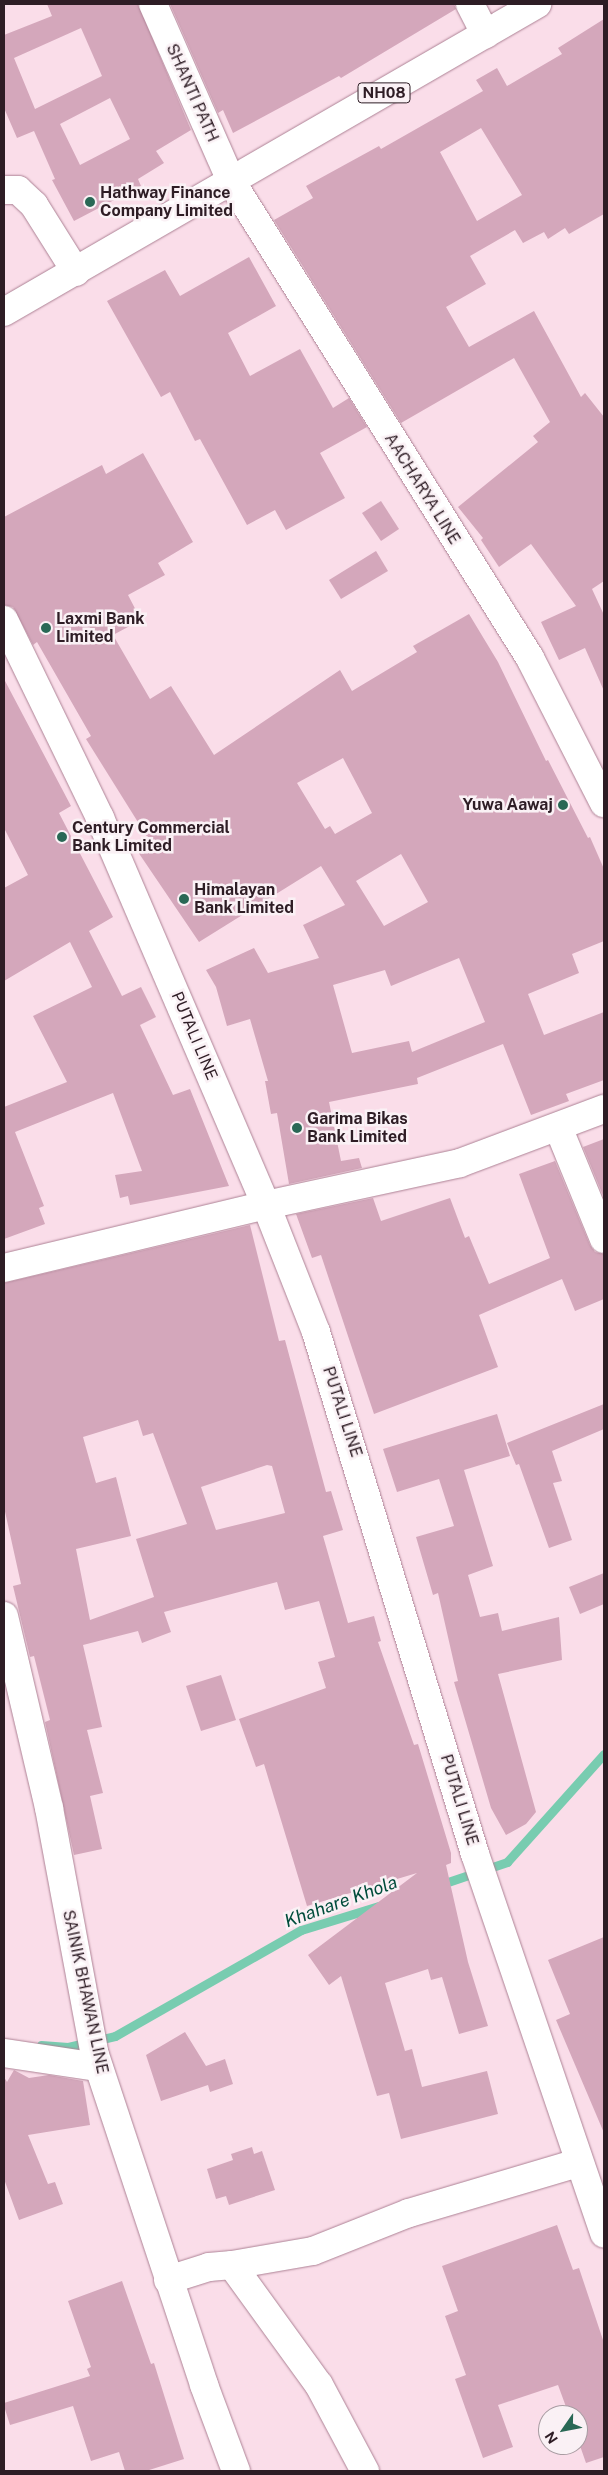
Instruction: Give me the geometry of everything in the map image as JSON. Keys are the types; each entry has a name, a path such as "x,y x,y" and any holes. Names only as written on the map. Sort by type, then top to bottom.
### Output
{"street":[{"name":"SHANTI PATH","path":"153,4 232,181"},
{"path":"470,4 485,34"},
{"name":"NH08","path":"4,312 537,4"},
{"name":"AACHARYA LINE","path":"232,181 530,658 604,803"},
{"path":"4,190 18,190 34,205 76,272"},
{"name":"PUTALI LINE","path":"4,620 100,818 266,1205 316,1332 352,1441 486,1890 604,2234"},
{"path":"4,1268 266,1205 460,1163 604,1109"},
{"path":"558,1127 604,1239"},
{"name":"SAINIK BHAWAN LINE","path":"4,1616 11,1677 49,1808 88,2022 97,2061 168,2280 236,2471"},
{"path":"4,2053 97,2061"},
{"path":"168,2280 209,2267 232,2265 313,2251 409,2213 578,2162"},
{"path":"232,2265 319,2385 357,2451 365,2471"}],"building":[{"path":"47,4 138,4 191,130 156,151 164,163 138,179 141,186 74,221 52,180 55,179 34,131 17,138 4,108 4,35 52,16","holes":["81,28 102,76 35,109 14,58","110,98 130,139 80,165 60,124"]},
{"path":"170,4 454,4 456,9 341,78 339,76 233,133 223,110 218,113"},
{"path":"604,19 604,214 569,234 565,228 548,239 544,232 523,243 515,230 470,256 486,284 446,307 469,347 534,311 581,397 585,393 604,417 604,581 592,589 604,615 604,691 585,648 559,660 541,622 576,606 531,544 499,567 481,540 483,538 458,507 538,442 533,436 550,422 514,358 401,423 274,220 313,198 306,186 379,146 381,149 483,91 476,80 497,68 507,86 562,54 558,48","holes":["481,128 522,195 477,221 440,152"]},
{"path":"249,257 276,306 228,333 250,376 300,349 333,408 349,398 367,427 320,453 345,498 286,530 275,510 247,525 200,439 195,441 170,392 161,397 107,301 165,270 180,296"},
{"path":"143,453 193,542 158,563 165,575 128,595 141,620 113,635 150,699 171,686 214,755 340,670 352,691 417,652 413,646 469,614 498,662 546,761 548,760 588,838 590,837 604,869 604,941 572,954 579,973 528,994 544,1035 604,1012 604,1080 566,1094 569,1101 531,1115 503,1044 417,1078 418,1084 329,1102 341,1161 359,1158 362,1168 289,1184 277,1113 271,1114 265,1081 268,1081 250,1019 227,1026 216,987 206,970 254,948 268,973 319,958 303,925 345,905 321,866 199,942 138,852 151,843 86,739 91,736 37,642 33,645 13,607 4,605 4,517 102,465 106,474","holes":["343,758 372,813 335,834 330,826 325,829 297,783","401,854 428,902 384,926 356,881","459,958 485,1022 412,1052 409,1041 352,1053 333,985 385,970 391,986"]},
{"path":"381,501 399,529 381,541 362,513"},
{"path":"376,551 388,571 341,599 329,580"},
{"path":"4,679 71,806 59,813 113,917 89,931 122,996 141,987 156,1017 140,1025 173,1095 190,1089 229,1186 130,1205 128,1196 120,1198 115,1175 142,1171 113,1093 15,1132 44,1206 39,1208 45,1224 4,1239 4,1107 67,1082 33,1016 92,987 70,942 4,981 4,888 28,875 4,828"},
{"path":"604,1139 604,1198 583,1147"},
{"path":"555,1161 590,1245 595,1252 604,1254 604,1299 575,1311 562,1279 479,1315 498,1367 374,1414 321,1255 312,1258 296,1214 373,1198 381,1221 450,1198 465,1238 469,1236 489,1284 550,1258 519,1174"},
{"path":"250,1225 279,1341 285,1340 326,1492 331,1491 343,1530 323,1536 348,1623 374,1616 381,1641 378,1642 414,1745 418,1744 451,1853 451,1863 446,1865 468,1962 488,2026 459,2034 442,1977 431,1980 428,1969 385,1983 405,2051 412,2049 422,2087 487,2071 498,2114 401,2139 389,2093 377,2096 341,1976 329,1985 308,1955 417,1873 307,1906 264,1764 256,1767 239,1719 326,1688 318,1662 335,1657 319,1601 285,1610 277,1582 164,1612 171,1632 142,1643 138,1631 83,1645 102,1727 87,1730 103,1793 90,1796 102,1849 74,1855 45,1722 50,1720 34,1656 30,1657 13,1586 21,1584 4,1507 4,1283","holes":["138,1420 143,1436 153,1433 187,1524 136,1539 154,1597 90,1620 76,1549 131,1536 116,1477 96,1483 83,1437","267,1465 272,1466 285,1513 216,1530 201,1487"]},
{"path":"604,1404 604,1429 552,1451 562,1481 553,1483 572,1540 549,1548 519,1464 516,1465 507,1443"},
{"path":"497,1414 510,1456 464,1470 493,1566 468,1575 480,1617 498,1613 502,1631 559,1617 562,1660 498,1674 536,1812 526,1824 506,1835 491,1808 454,1682 458,1681 438,1593 433,1595 416,1537 454,1526 439,1479 397,1492 383,1449"},
{"path":"604,1573 604,1604 580,1614 569,1587"},
{"path":"221,1675 236,1720 201,1731 186,1686"},
{"path":"604,1937 604,2133 556,2020 570,2014 548,1960"},
{"path":"185,2032 206,2066 225,2059 233,2084 210,2092 208,2085 161,2101 146,2055"},
{"path":"14,2070 29,2078 49,2075 83,2081 90,2125 28,2135 48,2184 55,2182 63,2204 19,2220 4,2179 4,2077 7,2082"},
{"path":"252,2147 254,2154 262,2151 275,2190 229,2205 226,2196 216,2199 207,2169 233,2160 231,2154"},
{"path":"557,2225 573,2270 579,2268 604,2343 604,2457 586,2463 583,2455 588,2455 588,2405 565,2405 558,2385 498,2405 513,2447 483,2458 455,2379 466,2375 445,2316 458,2311 442,2266"},
{"path":"122,2281 151,2364 154,2363 184,2459 146,2471 125,2471 119,2452 91,2461 73,2406 10,2425 4,2406 4,2403 90,2376 87,2369 91,2367 68,2301"}],"waterway":[{"name":"Khahare Khola","path":"439,1885 507,1862 604,1754"},
{"name":"Khahare Khola","path":"41,2045 68,2047 115,2036 301,1930 379,1906"}],"place":[{"name":"Hathway Finance Company Limited","path":"90,202"},
{"name":"Laxmi Bank Limited","path":"46,628"},
{"name":"Yuwa Aawaj","path":"563,805"},
{"name":"Century Commercial Bank Limited","path":"62,837"},
{"name":"Himalayan Bank Limited","path":"184,899"},
{"name":"Garima Bikas Bank Limited","path":"297,1128"}]}
